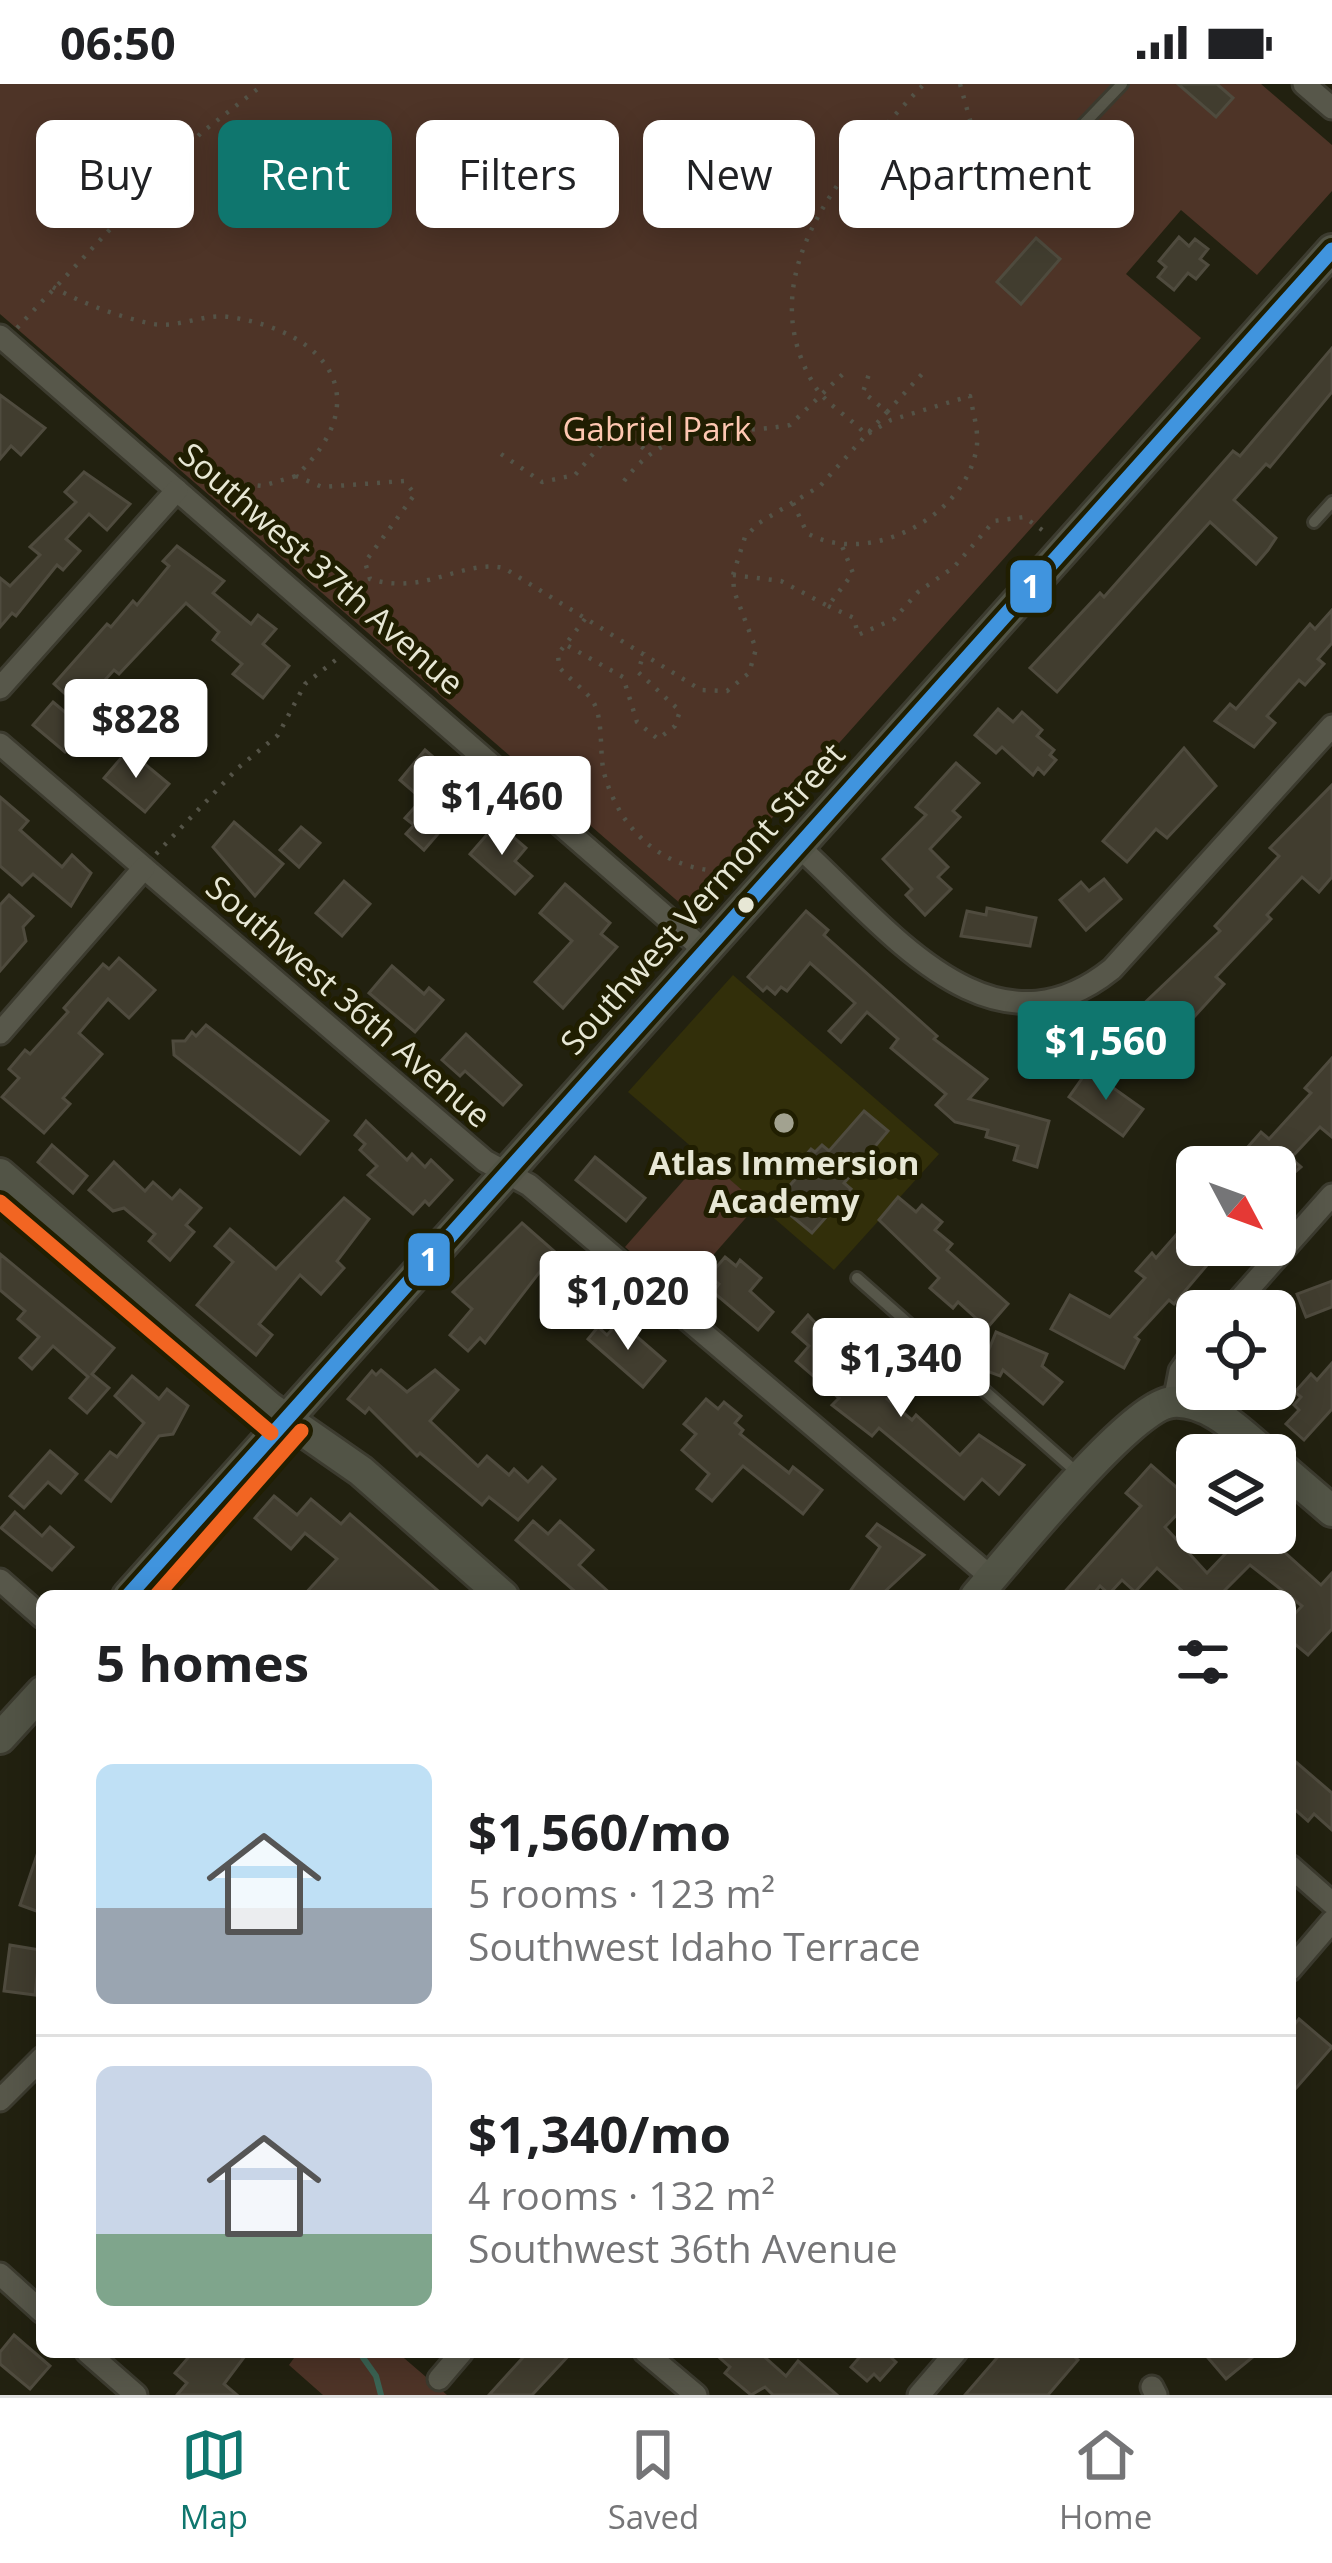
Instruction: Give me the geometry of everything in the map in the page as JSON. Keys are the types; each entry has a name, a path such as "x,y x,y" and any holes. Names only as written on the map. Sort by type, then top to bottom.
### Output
{"main road":[{"name":"Southwest Vermont Street","path":"133,1590 1332,250"},
{"path":"0,1174 285,1417 361,1471 496,1590"},
{"path":"984,1587 1132,1424 1174,1402 1221,1418 1241,1434"},
{"path":"1296,1480 1332,1511"},
{"path":"0,1738 36,1699"}],"street":[{"path":"1304,84 1332,108"},
{"name":"Southwest 37th Avenue","path":"2,341 704,950"},
{"path":"0,688 177,490"},
{"path":"798,846 944,977 994,1001 1023,1007 1046,1002 1072,994 1112,968 1332,726"},
{"name":"Southwest 36th Avenue","path":"0,744 504,1172 529,1185 984,1587"},
{"path":"0,1033 144,868"},
{"path":"1248,1290 1332,1195"},
{"path":"1174,1402 1176,1392"},
{"path":"0,1580 36,1612"},
{"path":"1296,1871 1332,1903"},
{"path":"1296,1963 1332,1921"},
{"path":"0,2100 36,2064"},
{"path":"0,2274 36,2307"},
{"path":"103,2358 136,2395"},
{"path":"439,2379 457,2358"},
{"path":"652,2358 696,2395"},
{"path":"919,2395 951,2358"}],"lane":[{"path":"1088,120 1122,84"},
{"path":"1314,522 1332,502"},
{"path":"857,1278 1082,1477"}],"path":[{"path":"2,341 200,133 264,84"},
{"path":"866,435 823,397 802,360 791,319 800,258 822,205 924,84"},
{"path":"960,84 970,120"},
{"path":"53,286 149,323 233,317 287,335 323,359 338,391 336,428 324,450 296,476 262,486 204,476 177,490"},
{"path":"624,481 650,452 715,428 790,425 847,370"},
{"path":"296,476 322,488 409,483 415,494 410,506 365,562 370,579 425,585 490,565 504,568 701,690 728,691 740,684 754,662 756,639 742,616 733,575 746,537 820,487 923,373"},
{"path":"869,374 863,392 887,412"},
{"path":"794,502 807,533 842,546 905,534 930,518 961,484 977,449 970,396 891,420 866,435"},
{"path":"501,454 542,482 575,475 617,426 650,452"},
{"path":"733,575 781,581 854,618 858,635 894,619 918,592 954,567 994,521 1024,517 1045,532"},
{"path":"828,606 853,573 852,560 842,546"},
{"path":"585,619 558,654 559,667 592,699 605,776 618,807 641,837 683,868 742,870"},
{"path":"144,868 238,768 278,735 305,683 353,642"},
{"path":"568,646 623,677 637,722 643,732 658,739 675,726 680,711 638,672 644,651"}],"shaded area":[{"name":"Atlas Immersion Academy","path":"733,975 939,1154 834,1270 628,1092"}],"green space":[{"name":"Gabriel Park","path":"0,84 1261,84 1332,145 1332,191 1257,275 1181,210 1126,274 1201,338 689,911 0,314"},
{"path":"704,1157 758,1204 680,1293 625,1247"},
{"path":"294,2358 404,2358 447,2395 323,2395 289,2365"}],"building":[{"path":"1178,84 1217,84 1233,98 1216,117"},
{"path":"1179,237 1189,246 1195,239 1208,249 1200,259 1208,265 1196,279 1188,273 1174,290 1158,277 1166,267 1159,261"},
{"path":"1036,238 1060,259 1021,304 997,282"},
{"path":"1332,348 1332,392 1270,467 1266,464 1234,500 1276,538 1268,550 1256,564 1210,522 1057,692 1030,668 1100,593 1104,597 1233,451 1240,456"},
{"path":"0,395 45,428 21,455 11,446 0,459"},
{"path":"84,472 130,504 107,530 89,514 66,539 80,551 63,570 57,565 16,616 12,613 0,627 0,578 10,586 40,555 30,547 76,502 65,492"},
{"path":"177,546 224,581 213,593 251,624 258,615 276,629 263,644 289,666 263,698 233,674 242,664 213,640 219,632 186,603 119,674 114,670 96,690 89,684 73,701 54,684 107,624 111,627 133,601 137,605 169,566 163,561"},
{"path":"1332,610 1332,643 1318,659 1324,664 1305,685 1299,680 1267,716 1275,723 1254,747 1215,721 1230,704 1236,709 1310,624 1315,629"},
{"path":"53,702 85,729 65,752 33,725"},
{"path":"998,709 1013,722 1022,712 1042,730 1037,736 1054,750 1050,755 1056,760 1044,774 1038,768 1033,775 1002,747 996,753 975,735"},
{"path":"1184,748 1216,786 1167,838 1156,829 1127,862 1103,841"},
{"path":"128,750 169,784 145,812 104,778"},
{"path":"425,750 474,792 424,850 406,834 414,825 405,818 422,799 400,780"},
{"path":"956,763 979,783 953,811 960,817 930,849 948,867 938,877 951,889 925,915 906,895 912,889 883,859 926,815 916,807"},
{"path":"1332,785 1332,877 1319,892 1302,877 1267,915 1271,919 1216,977 1224,984 1184,1028 1189,1033 1152,1074 1119,1044 1141,1020 1134,1013 1220,931 1215,926 1279,856 1270,848"},
{"path":"0,797 28,821 20,830 62,867 72,855 91,873 71,906 33,874 22,885 0,866"},
{"path":"234,822 283,864 255,896 213,847"},
{"path":"497,823 526,848 515,861 532,876 515,894 470,854"},
{"path":"301,827 320,843 299,867 280,850"},
{"path":"1104,879 1121,899 1086,930 1060,900 1081,882 1089,891"},
{"path":"344,881 370,904 342,936 316,913"},
{"path":"565,884 610,923 601,934 617,947 563,1008 535,982 572,941 540,913"},
{"path":"9,895 33,916 23,927 26,941 0,971 0,905"},
{"path":"987,908 1036,918 1030,946 961,936 967,911 986,915"},
{"path":"806,911 828,930 824,935 937,1036 934,1039 987,1079 969,1099 1049,1121 1037,1167 1014,1160 1018,1146 986,1137 988,1130 955,1122 936,1105 946,1094 891,1048 898,1039 867,1012 841,1042 829,1031 855,1003 810,963 787,991 781,987 775,994 767,987 763,991 748,977"},
{"path":"119,958 155,990 129,1018 108,999 79,1033 102,1054 63,1098 70,1104 44,1133 2,1097 19,1078 9,1069 25,1050 30,1054 68,1012 64,1008 103,964 109,969"},
{"path":"392,966 424,994 429,988 443,1000 415,1032 369,993"},
{"path":"206,1025 328,1121 300,1154 174,1055 173,1041 185,1041 192,1032 196,1036"},
{"path":"466,1034 521,1085 503,1105 465,1071 460,1076 442,1060"},
{"path":"1332,1058 1332,1137 1320,1127 1296,1153 1296,1146 1249,1146 1261,1132 1269,1139 1311,1093 1305,1088"},
{"path":"1088,1070 1143,1109 1123,1136 1069,1097"},
{"path":"864,1111 888,1131 844,1183 851,1189 812,1233 782,1208 791,1197 785,1191 805,1168 799,1163 811,1149 815,1152 822,1145 829,1151"},
{"path":"366,1121 407,1160 412,1154 425,1167 431,1160 452,1180 429,1205 425,1201 413,1214 368,1175 377,1166 360,1150 365,1144 355,1135"},
{"path":"52,1145 87,1176 73,1193 38,1162"},
{"path":"595,1157 645,1198 626,1221 576,1180"},
{"path":"114,1162 145,1191 153,1182 172,1199 180,1190 201,1208 186,1225 194,1232 170,1260 149,1241 155,1234 124,1208 113,1211 89,1190"},
{"path":"898,1197 916,1212 922,1205 942,1222 935,1230 952,1244 947,1250 1008,1304 987,1328 958,1302 953,1308 930,1288 939,1278 879,1220"},
{"path":"344,1198 369,1219 337,1261 344,1268 321,1294 300,1275 259,1324 272,1335 256,1355 197,1305 233,1262 215,1246 230,1229 276,1269"},
{"path":"522,1223 555,1252 485,1343 480,1338 468,1351 450,1335 472,1309 453,1292"},
{"path":"1176,1235 1176,1266 1206,1266 1186,1290 1176,1290 1174,1304 1169,1300 1135,1337 1139,1340 1124,1368 1051,1329 1070,1295 1110,1317 1145,1278 1136,1271 1152,1253 1156,1258"},
{"path":"0,1254 114,1348 92,1374 109,1388 87,1413 70,1398 88,1377 53,1346 32,1369 20,1358 39,1337 18,1319 25,1311 0,1290"},
{"path":"725,1257 736,1266 740,1260 761,1278 750,1291 773,1312 758,1330 713,1292 719,1284 709,1276"},
{"path":"1332,1281 1332,1307 1306,1317 1297,1294"},
{"path":"808,1315 834,1343 830,1349 860,1374 868,1364 886,1380 880,1386 890,1395 887,1399 912,1420 916,1415 960,1455 979,1435 1024,1465 999,1494 982,1479 964,1499 879,1428 872,1436 832,1405 839,1398 796,1361 809,1346 793,1332"},
{"path":"616,1325 623,1332 627,1328 665,1361 643,1387 588,1339 598,1327 607,1335"},
{"path":"996,1332 1047,1354 1042,1366 1062,1382 1043,1404 1003,1370 1000,1376 981,1369"},
{"path":"1332,1363 1332,1409 1304,1440 1286,1424 1299,1410 1296,1403 1301,1397 1296,1391 1311,1374 1317,1380"},
{"path":"381,1370 407,1392 435,1370 458,1390 430,1421 478,1466 487,1456 509,1475 514,1469 528,1482 542,1467 555,1479 518,1520 489,1497 482,1505 420,1453 417,1456 369,1408 365,1413 348,1399 372,1371 376,1375"},
{"path":"132,1376 159,1399 167,1389 188,1406 173,1434 159,1436 111,1501 86,1480 110,1452 117,1457 144,1423 115,1396"},
{"path":"706,1399 718,1409 724,1402 741,1416 735,1423 743,1430 740,1434 789,1473 793,1467 822,1490 803,1514 743,1466 712,1501 697,1489 709,1474 682,1450 696,1434 684,1424"},
{"path":"50,1451 77,1474 61,1493 48,1482 24,1508 10,1496"},
{"path":"1151,1465 1176,1487 1176,1515 1165,1527 1176,1539 1176,1554 1190,1554 1207,1573 1225,1554 1286,1554 1321,1585 1332,1573 1332,1629 1308,1655 1296,1645 1296,1612 1302,1606 1296,1601 1296,1590 1282,1590 1250,1565 1225,1590 1181,1590 1157,1568 1137,1590 1122,1580 1113,1590 1100,1586 1066,1590 1141,1506 1126,1493"},
{"path":"274,1496 297,1515 311,1499 341,1524 350,1514 437,1590 309,1590 337,1559 305,1533 291,1549 255,1518"},
{"path":"15,1512 42,1536 50,1527 73,1547 52,1570 1,1528"},
{"path":"533,1521 548,1534 560,1521 593,1550 579,1565 606,1590 573,1590 516,1540"},
{"path":"877,1524 924,1555 886,1590 851,1590 880,1547 867,1536"},
{"path":"1296,1762 1332,1793 1332,1830 1314,1814 1308,1821 1296,1810"},
{"path":"36,1858 36,1911 20,1905"},
{"path":"10,1945 36,1949 35,1995 4,1991"},
{"path":"1299,2019 1332,2047 1296,2088"},
{"path":"14,2335 50,2366 30,2389 0,2364 0,2352"},
{"path":"188,2358 244,2358 224,2384 237,2395 177,2395 187,2383 175,2373"},
{"path":"523,2358 566,2358 532,2395 489,2395"},
{"path":"720,2358 766,2358 786,2376 798,2361 837,2395 773,2395 765,2387 751,2395 725,2373 730,2367"},
{"path":"859,2358 896,2362 880,2380 874,2374 867,2381 851,2367"},
{"path":"997,2358 1078,2360 1048,2395 965,2395"},
{"path":"1208,2358 1252,2358 1226,2379"}],"waterway":[{"path":"363,2358 376,2376 381,2395"}],"transit line":[{"name":"1","path":"133,1590 1332,250"},
{"path":"0,1202 271,1433"},
{"path":"161,1590 301,1431"}],"place":[{"name":"Atlas Immersion Academy","path":"784,1123"}]}
